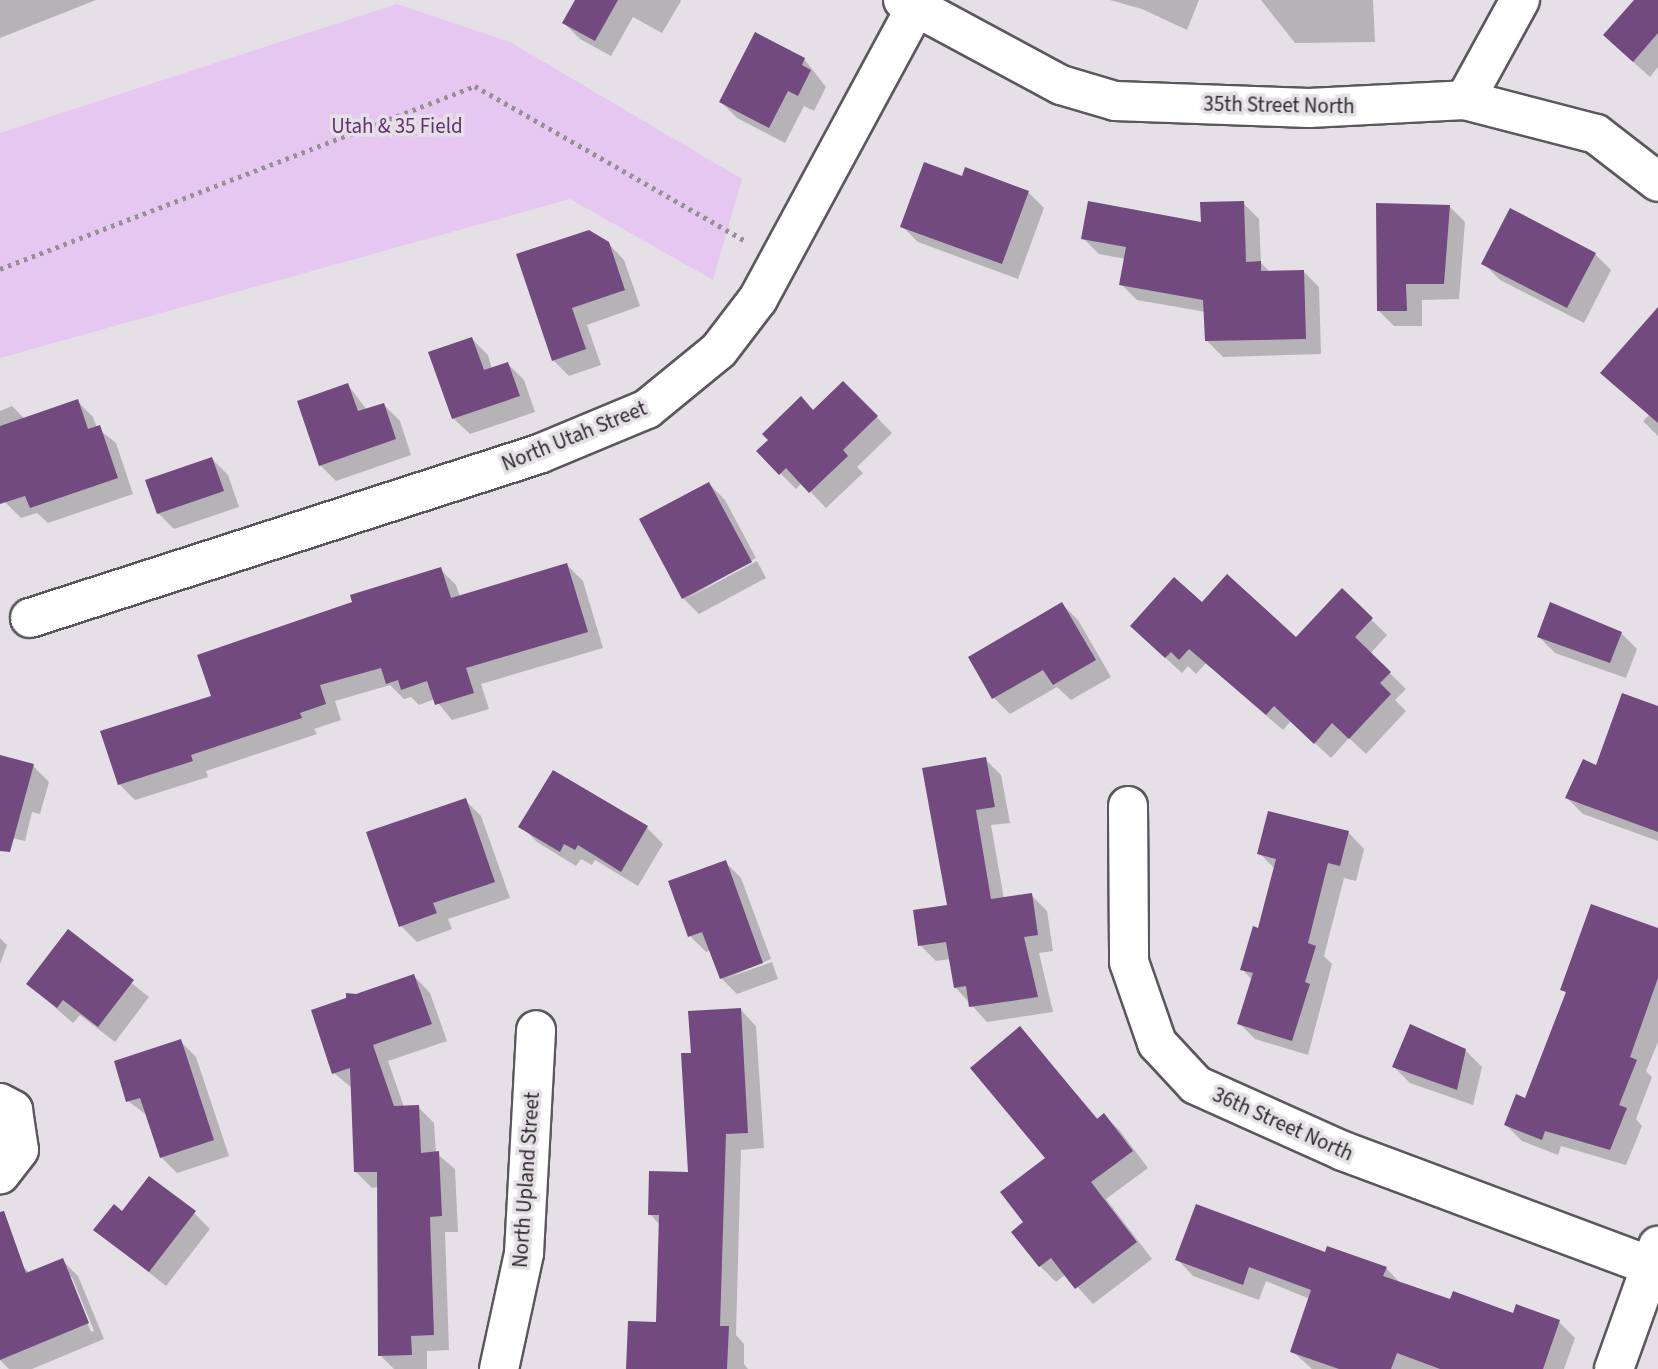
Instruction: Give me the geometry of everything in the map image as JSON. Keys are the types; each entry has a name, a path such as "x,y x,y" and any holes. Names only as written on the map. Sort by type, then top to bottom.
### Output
{"street":[{"path":"1465,100 1520,0"},
{"name":"35th Street North","path":"913,2 1061,85 1115,101 1308,108 1465,100 1596,134 1658,181"},
{"name":"North Utah Street","path":"30,618 540,454 647,409 719,350 758,299 913,2"},
{"name":"36th Street North","path":"1128,806 1129,962 1157,1043 1196,1085 1343,1151 1654,1256"},
{"name":"North Upland Street","path":"499,1369 524,1253 536,1030"},
{"path":"0,1103 13,1110 19,1150 0,1174"},
{"path":"1614,1369 1654,1256"}],"path":[{"path":"0,269 475,86 752,245"}],"green space":[{"name":"Utah & 35 Field","path":"397,4 510,42 742,179 713,280 570,199 0,358 0,133"}],"building":[{"path":"575,0 618,0 595,41 562,23"},
{"path":"1634,0 1658,0 1658,33 1633,62 1603,35"},
{"path":"755,32 805,58 802,65 811,70 798,96 788,91 769,128 719,102"},
{"path":"924,162 962,176 965,167 1029,191 1002,264 900,227"},
{"path":"1088,201 1201,222 1200,202 1244,201 1246,262 1261,261 1261,271 1304,270 1306,339 1205,341 1203,300 1119,285 1126,247 1081,239"},
{"path":"1376,203 1450,205 1444,284 1406,284 1407,311 1377,311"},
{"path":"1510,208 1596,253 1567,308 1481,264"},
{"path":"589,230 609,242 625,290 572,308 586,349 552,361 516,254"},
{"path":"1658,307 1658,423 1600,373"},
{"path":"472,337 484,370 508,362 520,396 452,419 428,352"},
{"path":"843,381 878,416 843,450 848,456 809,493 786,468 779,475 756,451 768,440 762,434 801,396 813,410"},
{"path":"348,383 358,411 384,403 396,439 319,466 297,401"},
{"path":"78,399 88,429 100,425 118,478 30,508 25,496 0,504 0,426"},
{"path":"212,457 224,491 157,514 145,480"},
{"path":"709,482 752,562 682,599 639,519"},
{"path":"567,563 588,632 466,668 474,693 435,705 427,681 401,690 398,680 386,684 381,668 320,685 326,704 300,713 302,718 191,755 193,761 118,785 100,731 211,696 197,655 352,602 350,595 441,567 451,598"},
{"path":"1227,574 1296,637 1342,588 1373,618 1355,637 1391,672 1380,683 1391,694 1349,739 1332,723 1314,744 1274,706 1266,715 1189,649 1179,660 1171,652 1165,658 1130,626 1174,577 1202,602"},
{"path":"1062,602 1096,660 1053,685 1043,670 992,699 968,657"},
{"path":"1550,602 1622,632 1610,663 1537,637"},
{"path":"1622,693 1658,706 1658,832 1565,798 1583,759 1596,765"},
{"path":"0,755 34,764 10,852 0,851"},
{"path":"986,757 995,807 976,810 991,899 1032,893 1038,935 1024,937 1038,997 969,1007 966,986 954,988 946,942 918,946 913,910 947,905 922,768"},
{"path":"553,770 648,826 621,872 578,845 575,850 564,844 560,852 518,827"},
{"path":"466,798 495,882 433,903 437,913 399,927 366,832"},
{"path":"1268,811 1349,831 1340,866 1328,863 1308,943 1316,946 1305,982 1310,984 1292,1041 1237,1024 1253,973 1240,970 1253,926 1258,928 1276,859 1257,854"},
{"path":"726,860 763,963 720,979 702,932 688,937 668,881"},
{"path":"1591,904 1658,928 1658,978 1630,1057 1637,1060 1619,1105 1627,1108 1610,1150 1545,1131 1542,1140 1504,1125 1516,1094 1525,1098 1566,992 1560,990"},
{"path":"68,929 134,980 98,1027 63,1000 57,1008 26,984"},
{"path":"414,974 432,1024 373,1045 394,1106 419,1105 421,1153 439,1151 442,1216 430,1217 434,1335 411,1336 412,1355 378,1356 377,1172 354,1172 350,1068 332,1074 311,1010 346,998 346,993 356,994"},
{"path":"741,1008 748,1133 726,1134 720,1326 729,1326 727,1369 626,1369 628,1321 656,1322 659,1215 648,1215 649,1171 688,1172 681,1053 691,1053 688,1011"},
{"path":"1410,1024 1466,1049 1457,1090 1392,1067"},
{"path":"1020,1026 1097,1119 1104,1113 1133,1151 1091,1182 1137,1242 1075,1289 1051,1258 1039,1267 1011,1232 1023,1222 1000,1192 1045,1158 970,1068"},
{"path":"181,1039 214,1140 160,1158 140,1098 126,1102 114,1061"},
{"path":"149,1176 196,1211 149,1272 93,1230 114,1204 122,1211"},
{"path":"1196,1204 1325,1252 1327,1246 1387,1267 1383,1276 1450,1299 1453,1291 1513,1313 1516,1304 1560,1320 1543,1369 1440,1369 1397,1353 1391,1369 1339,1369 1290,1352 1311,1290 1249,1267 1243,1285 1175,1260"},
{"path":"4,1211 26,1273 63,1258 89,1323 0,1360 0,1212"}]}
